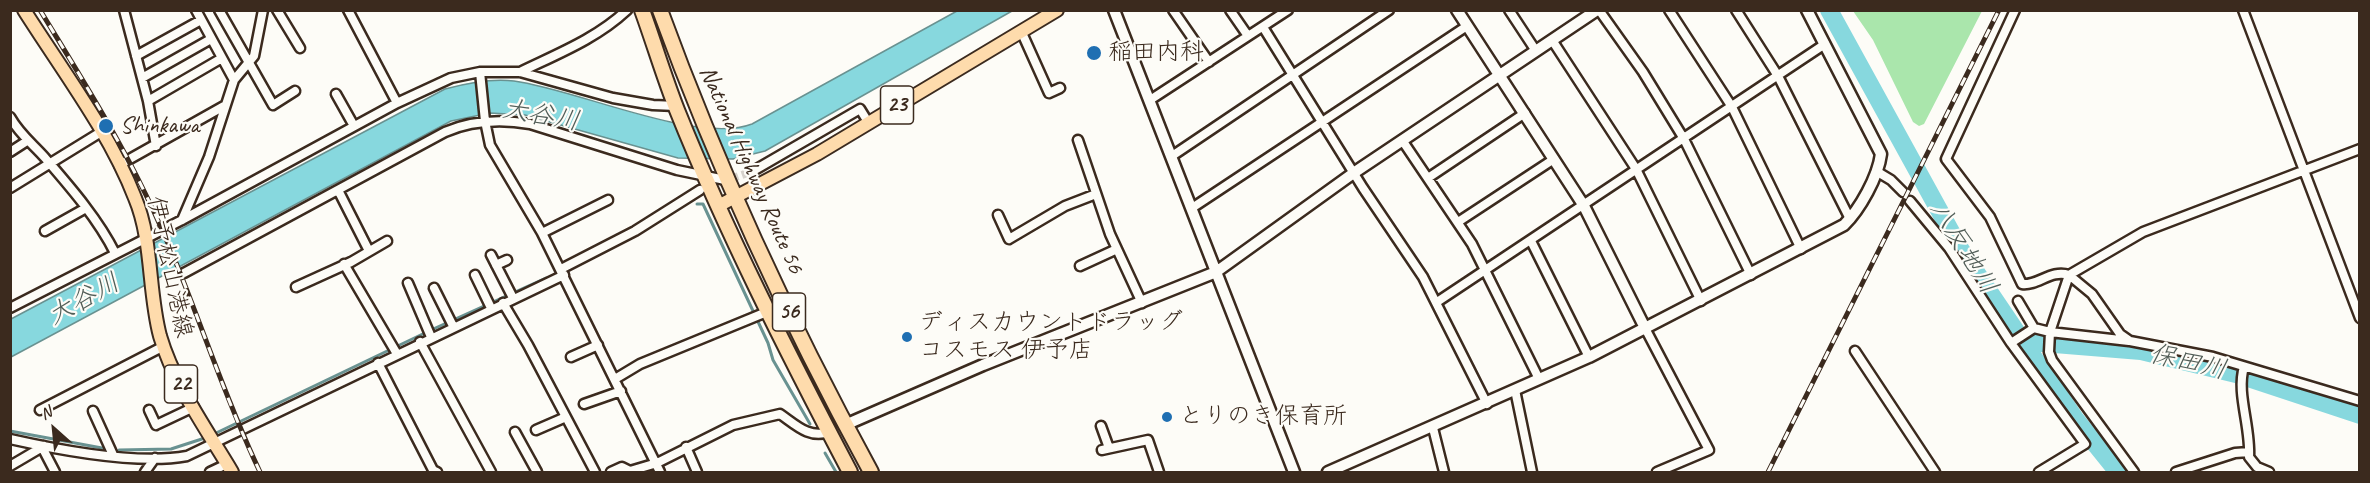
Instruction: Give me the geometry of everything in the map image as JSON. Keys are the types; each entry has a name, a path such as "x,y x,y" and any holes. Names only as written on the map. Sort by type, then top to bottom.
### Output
{"highway":[{"name":"National Highway Route 56","path":"642,10 677,109 704,171 769,311 850,472"},
{"name":"National Highway Route 56","path":"660,10 702,122 768,269 845,425 871,472"},
{"path":"829,432 845,425"}],"main road":[{"name":"伊予松山港線","path":"24,10 101,132 135,197 164,346 194,407 229,468"},
{"name":"23","path":"720,205 817,154 1057,10"}],"street":[{"path":"135,10 125,13 148,100 156,146"},
{"path":"196,10 234,80"},
{"path":"219,10 273,105 295,91"},
{"path":"182,220 209,157 234,80 254,56 263,10"},
{"path":"277,10 300,48"},
{"path":"348,10 397,103"},
{"path":"520,72 611,25 627,10"},
{"path":"1173,10 1209,62"},
{"path":"1230,10 1248,36"},
{"path":"1172,156 1389,10"},
{"path":"1457,10 1584,206 1709,450 1657,472"},
{"path":"1509,10 1536,51"},
{"path":"845,425 983,365 1216,272 1355,172 1598,10 1642,72 1684,139 1751,275"},
{"path":"1669,10 1732,107 1801,249"},
{"path":"1736,10 1778,76 1850,219"},
{"path":"1328,472 1487,404 1646,330 1801,249 1850,219 1876,171 1880,161 1879,148 1807,10"},
{"path":"2015,10 1947,159 1990,217 2022,284 2055,273 2069,275 2092,294 2120,334 2130,341"},
{"path":"2242,10 2360,318"},
{"path":"1117,11 1294,472"},
{"path":"1150,100 1286,11"},
{"path":"136,56 201,20"},
{"path":"1192,208 1467,26"},
{"path":"1263,27 1437,302 1487,404"},
{"path":"1022,33 1049,93 1060,88"},
{"path":"142,78 211,39"},
{"path":"1552,40 1636,169 1701,300"},
{"path":"1437,302 1825,44"},
{"path":"148,100 222,58"},
{"path":"10,308 182,220 397,103 451,78 520,72 614,98 677,109"},
{"path":"480,75 484,119 490,145 542,233 660,472"},
{"path":"336,94 354,126"},
{"path":"119,165 224,106"},
{"path":"753,171 790,151 796,144 860,109 868,122"},
{"path":"1428,178 1525,113"},
{"path":"10,117 27,141 50,164 86,208 115,253"},
{"path":"184,273 445,132 484,119 510,120 530,124 677,170 704,171 730,181"},
{"path":"10,188 101,132"},
{"path":"1078,140 1117,249 1142,303"},
{"path":"1402,140 1458,222 1539,380"},
{"path":"10,152 27,141"},
{"path":"2134,472 2052,360 2049,352 2050,332 2069,275 2143,232 2360,149"},
{"path":"1458,222 1554,159"},
{"path":"1876,171 1891,180 1903,192"},
{"path":"338,190 369,250"},
{"path":"10,439 44,448 113,455 155,458 187,456 492,309 635,231 700,190"},
{"path":"998,215 1009,239 1065,206 1096,194"},
{"path":"542,233 608,200"},
{"path":"1910,201 1949,248 2085,444 2039,472"},
{"path":"45,231 86,208"},
{"path":"296,287 387,241"},
{"path":"1531,241 1589,357"},
{"path":"1080,267 1117,249"},
{"path":"491,255 513,298"},
{"path":"496,265 507,260"},
{"path":"344,264 397,354"},
{"path":"475,275 492,309"},
{"path":"408,283 431,337"},
{"path":"434,288 453,327"},
{"path":"2018,301 2034,328 2050,332 2130,341 2213,357 2242,372 2360,402"},
{"path":"503,303 595,472"},
{"path":"615,379 640,364 769,311"},
{"path":"2013,342 2034,328"},
{"path":"420,342 491,472"},
{"path":"572,357 598,345"},
{"path":"40,410 164,346"},
{"path":"1855,351 1935,472"},
{"path":"378,363 433,470 437,472"},
{"path":"2242,372 2250,433 2249,452 2252,462 2269,472"},
{"path":"1515,390 1532,472"},
{"path":"584,404 621,391"},
{"path":"149,410 156,425 194,407"},
{"path":"93,411 113,455"},
{"path":"611,472 622,466 630,471 657,463 733,425 780,414 811,435 819,436 829,432"},
{"path":"536,430 566,417"},
{"path":"1101,426 1106,449 1148,440 1159,472"},
{"path":"1433,428 1444,472"},
{"path":"515,438 537,472"},
{"path":"686,447 697,472"},
{"path":"10,466 44,448"},
{"path":"44,448 55,472"},
{"path":"2176,472 2235,453 2249,452"},
{"path":"145,472 155,458"},
{"path":"210,472 229,468"}],"green space":[{"path":"1853,11 1982,11 1924,124 1919,126 1913,122 1873,40"}],"water":[{"name":"大谷川","path":"957,11 1012,11 765,151 733,159 678,158 525,115 490,113 451,121 11,357 11,319 445,89 479,82 514,81 540,86 669,122 729,129 752,124"}],"waterway":[{"name":"八反地川","path":"1829,10 1961,250 2076,420 2118,472"},
{"path":"697,204 703,204 768,343 773,360 810,424"},
{"path":"214,434 431,330 546,278"},
{"name":"保田川","path":"2018,334 2030,342 2141,351 2236,374 2360,415"},
{"path":"10,431 102,448"},
{"path":"119,450 171,449 208,437"},
{"path":"825,453 836,472"}],"tunnel":[{"path":"708,187 753,171"}],"railway":[{"path":"40,10 109,124 146,195 162,229 230,403 260,472"},
{"path":"1768,472 1999,10"}],"place":[{"name":"稲田内科","path":"1094,53"},
{"name":"Shinkawa","path":"106,126"},
{"name":"ディスカウントドラッグ コスモス 伊予店","path":"907,337"},
{"name":"とりのき保育所","path":"1167,417"}]}
